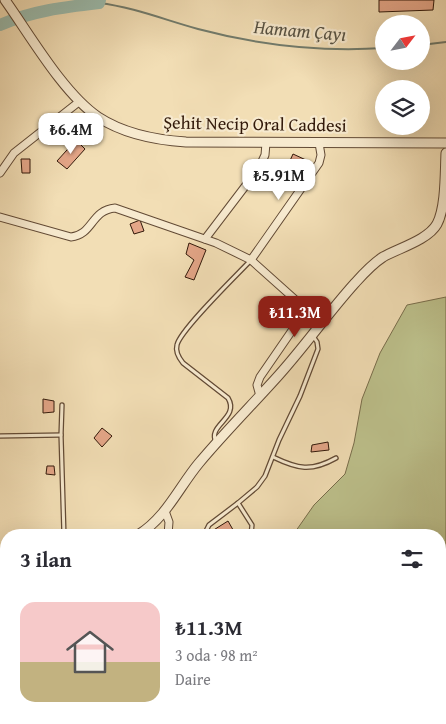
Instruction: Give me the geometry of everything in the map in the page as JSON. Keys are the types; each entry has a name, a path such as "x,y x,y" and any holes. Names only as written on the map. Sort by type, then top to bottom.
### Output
{"street":[{"name":"Şehit Necip Oral Caddesi","path":"6,1 64,83 99,118 116,127 148,137 186,142 446,143"},
{"path":"0,173 14,153 80,101"},
{"path":"205,239 259,168 265,155 266,143"},
{"path":"252,260 319,163 321,151 319,143"},
{"path":"147,529 165,511 198,464 260,396 370,266 422,238 437,224 442,210 446,153"},
{"path":"0,217 72,237 79,236 85,232 100,213 115,208 205,239 252,260 299,303 302,310 302,316 296,326 260,377 258,385 260,396"},
{"path":"165,511 169,522 168,529"}],"lane":[{"path":"217,443 214,438 217,429 231,410 229,400 182,363 176,344 196,318 252,260"},
{"path":"207,529 209,525 238,504 262,482 268,471 279,440 300,396 318,349 318,342 312,336"},
{"path":"62,405 60,435 64,529"},
{"path":"0,436 60,435"},
{"path":"273,457 289,464 311,468 323,465 336,458"},
{"path":"238,504 252,525 252,529"}],"green space":[{"path":"446,297 446,529 297,529 314,505 345,474 354,443 362,399 380,353 407,305"}],"building":[{"path":"379,0 434,0 433,10 379,12"},
{"path":"76,140 85,149 67,169 57,161"},
{"path":"293,154 306,160 300,171 288,165"},
{"path":"21,159 30,159 30,173 22,173"},
{"path":"140,220 144,231 134,234 130,224"},
{"path":"189,243 206,250 194,280 185,277 194,260 186,254"},
{"path":"277,304 289,311 279,321 270,313"},
{"path":"43,399 54,401 54,412 43,413"},
{"path":"102,428 112,436 102,447 94,438"},
{"path":"328,442 329,450 311,452 312,445"},
{"path":"47,466 54,466 55,475 46,474"},
{"path":"228,521 233,529 215,529"}],"waterway":[{"path":"0,25 36,13 99,3 100,0"},
{"name":"Hamam Çayı","path":"99,3 137,11 221,35 267,43 314,48 375,48"},
{"name":"Hamam Çayı","path":"430,44 446,42"}]}
